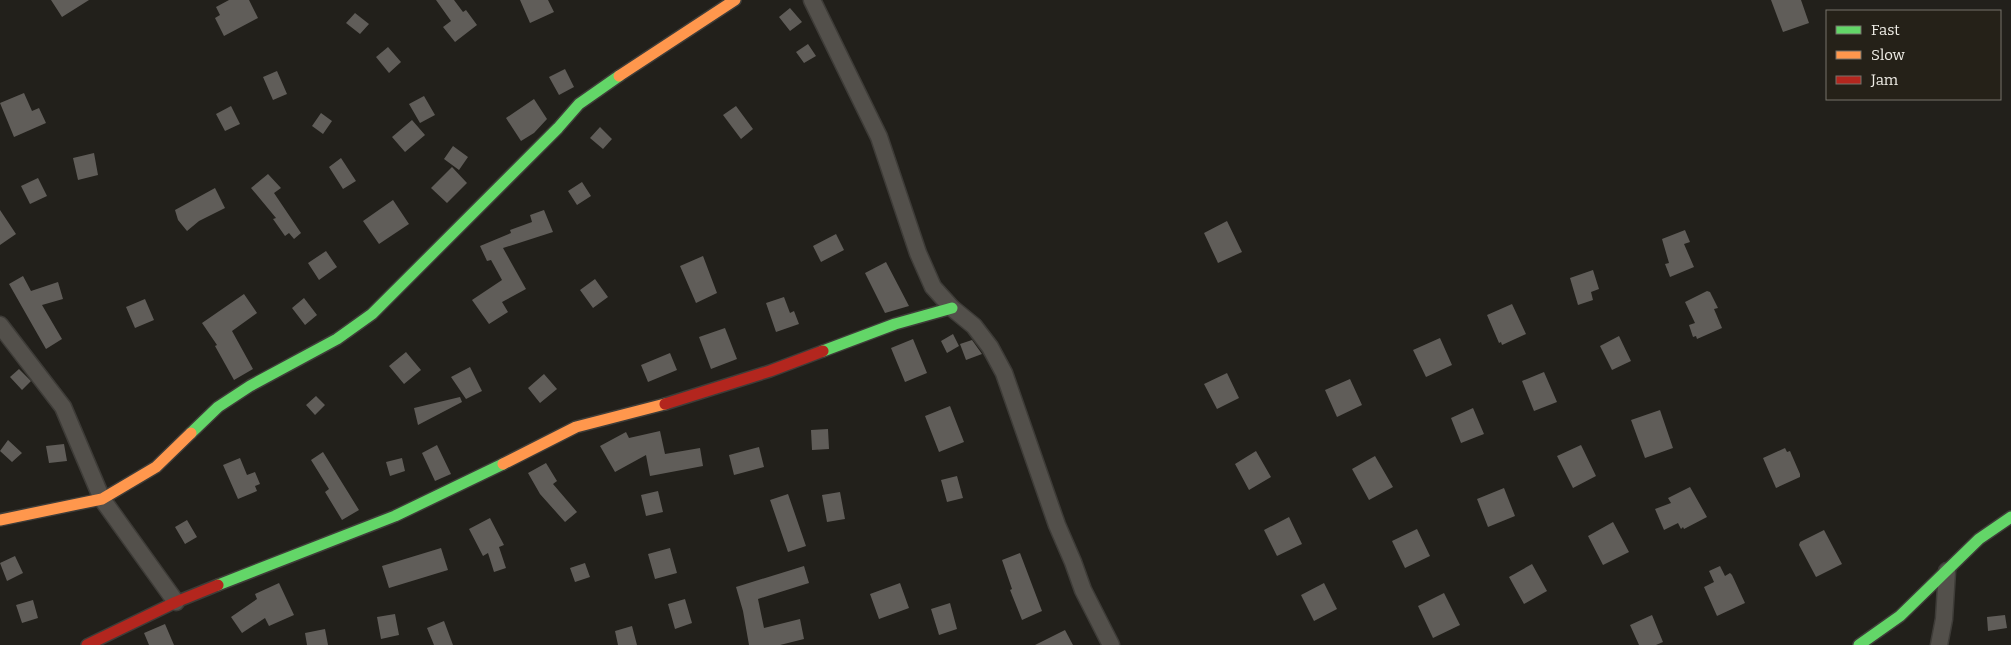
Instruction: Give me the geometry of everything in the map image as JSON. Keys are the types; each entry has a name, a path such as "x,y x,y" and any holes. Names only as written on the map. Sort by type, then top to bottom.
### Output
{"street":[{"path":"0,520 102,499 123,488 156,467 218,407 250,386 337,339 372,314 558,128 579,104 604,85 734,0"},
{"path":"812,0 867,116 879,137 918,252 933,287 952,308 974,326 990,347 1004,373 1057,525 1083,590 1111,645"},
{"path":"87,645 176,602 395,516 486,473 576,427 647,410 770,371 895,324 952,308"},
{"path":"0,325 63,407 102,499 176,602"},
{"path":"1859,645 1900,616 1979,540 2011,517"},
{"path":"1939,645 1944,619 1947,571"}],"building":[{"path":"51,0 89,0 62,17"},
{"path":"229,0 249,0 258,18 224,36 215,18 220,15 216,7"},
{"path":"436,0 454,0 463,12 466,10 477,25 455,42 443,27 451,21"},
{"path":"520,0 548,0 554,12 530,23"},
{"path":"1771,0 1801,0 1809,23 1783,32"},
{"path":"790,8 802,22 790,31 779,17"},
{"path":"355,13 369,24 360,34 346,23"},
{"path":"808,44 816,56 804,63 796,52"},
{"path":"388,47 401,62 389,73 376,57"},
{"path":"565,69 574,87 559,95 549,77"},
{"path":"277,71 287,94 273,100 263,77"},
{"path":"24,93 32,111 39,108 46,123 14,137 0,103"},
{"path":"424,96 435,115 420,123 409,104"},
{"path":"534,99 547,119 534,133 521,141 506,118"},
{"path":"231,106 240,124 225,131 216,114"},
{"path":"736,106 753,129 741,139 723,115"},
{"path":"321,113 332,121 323,134 312,126"},
{"path":"412,120 425,135 405,152 392,137"},
{"path":"600,127 612,139 603,149 590,138"},
{"path":"453,146 468,157 459,170 444,159"},
{"path":"94,153 98,175 78,180 73,158"},
{"path":"341,158 356,181 343,189 329,167"},
{"path":"452,167 467,183 447,203 431,188"},
{"path":"268,174 281,188 274,193 301,233 294,239 289,233 285,236 273,219 276,218 251,188"},
{"path":"38,178 47,196 30,204 21,186"},
{"path":"582,182 591,196 577,205 568,191"},
{"path":"215,188 225,208 199,221 187,231 178,220 175,210"},
{"path":"393,200 409,224 379,244 363,221"},
{"path":"0,210 16,234 0,245"},
{"path":"544,210 553,232 503,248 526,289 502,302 508,312 489,324 472,300 502,280 491,260 487,261 480,246 511,233 510,230 532,222 530,215"},
{"path":"1227,221 1242,252 1218,263 1204,233"},
{"path":"1685,230 1690,242 1684,244 1694,267 1670,277 1665,264 1669,263 1662,239"},
{"path":"836,234 844,250 821,262 813,246"},
{"path":"326,251 337,267 319,280 308,263"},
{"path":"703,256 717,293 696,303 680,266"},
{"path":"886,262 909,306 885,313 865,273"},
{"path":"1593,270 1599,289 1591,292 1593,300 1578,305 1570,278"},
{"path":"23,276 31,291 58,282 63,299 42,305 62,339 46,349 9,284"},
{"path":"595,279 608,297 593,308 580,290"},
{"path":"1707,291 1710,292 1718,308 1714,309 1722,328 1697,339 1696,336 1693,337 1689,325 1695,323 1685,302"},
{"path":"244,294 257,313 232,331 253,369 234,380 215,346 217,345 202,323"},
{"path":"784,297 790,313 794,311 799,324 776,332 766,303"},
{"path":"304,298 317,315 305,325 292,308"},
{"path":"145,299 154,320 135,328 126,307"},
{"path":"1512,304 1526,334 1502,345 1501,342 1499,343 1487,315"},
{"path":"725,328 737,359 711,369 699,337"},
{"path":"953,334 959,346 947,353 941,341"},
{"path":"1619,336 1631,361 1612,370 1600,346"},
{"path":"1440,338 1452,365 1426,377 1413,350"},
{"path":"913,339 927,373 905,382 891,348"},
{"path":"972,340 982,354 966,360 960,344"},
{"path":"406,352 421,370 404,384 389,366"},
{"path":"670,353 677,370 648,382 641,365"},
{"path":"470,367 482,391 466,399 451,377"},
{"path":"19,369 31,381 22,390 10,377"},
{"path":"1544,372 1557,402 1534,411 1522,381"},
{"path":"1227,373 1239,398 1217,409 1204,384"},
{"path":"544,374 557,389 540,403 528,388"},
{"path":"1350,379 1362,405 1337,417 1325,390"},
{"path":"316,396 325,405 315,415 306,405"},
{"path":"460,397 462,402 418,425 414,408"},
{"path":"950,406 964,442 939,452 925,416"},
{"path":"1473,408 1484,434 1461,443 1451,418"},
{"path":"1660,410 1673,448 1645,458 1631,420"},
{"path":"828,429 829,449 812,450 811,430"},
{"path":"660,431 665,454 700,448 703,466 650,476 646,455 615,472 600,446 626,432 629,438"},
{"path":"8,440 22,453 12,462 0,451"},
{"path":"64,444 67,461 49,463 46,446"},
{"path":"437,445 451,474 435,481 422,453"},
{"path":"1581,445 1596,476 1573,488 1557,456"},
{"path":"759,447 764,467 734,475 729,455"},
{"path":"1785,448 1787,452 1790,451 1800,477 1776,488 1763,458"},
{"path":"1256,451 1271,477 1249,490 1235,464"},
{"path":"323,452 359,510 342,520 325,492 329,489 311,460"},
{"path":"1375,456 1393,487 1369,500 1352,469"},
{"path":"240,458 247,475 255,472 260,484 255,486 257,491 238,499 223,465"},
{"path":"402,458 405,471 390,476 386,462"},
{"path":"546,463 557,481 553,484 577,512 565,522 540,494 528,473"},
{"path":"957,476 963,498 947,502 941,480"},
{"path":"1690,487 1707,517 1684,529 1683,527 1681,529 1678,523 1664,530 1655,509 1671,503 1668,498"},
{"path":"1504,488 1515,516 1488,527 1477,499"},
{"path":"658,491 663,512 646,516 641,495"},
{"path":"840,492 845,519 827,522 822,495"},
{"path":"788,494 806,546 788,552 770,500"},
{"path":"1289,517 1302,544 1277,556 1264,530"},
{"path":"490,518 504,545 499,547 506,568 494,572 488,553 483,556 469,529"},
{"path":"187,520 197,537 185,544 175,527"},
{"path":"1613,522 1629,552 1603,565 1588,536"},
{"path":"1417,529 1430,556 1405,568 1392,541"},
{"path":"1824,530 1842,564 1816,577 1799,545 1800,542"},
{"path":"441,548 448,570 389,588 382,566"},
{"path":"670,548 677,573 655,579 648,554"},
{"path":"1020,553 1042,611 1022,620 1010,590 1012,589 1002,560"},
{"path":"15,556 23,573 7,581 0,563"},
{"path":"585,563 590,577 575,582 570,568"},
{"path":"1532,564 1547,591 1524,604 1509,577"},
{"path":"804,566 809,583 758,599 764,628 800,619 804,639 780,645 749,645 743,611 736,587"},
{"path":"1720,566 1725,576 1730,573 1732,575 1745,603 1717,616 1704,587 1714,582 1709,571"},
{"path":"279,583 294,615 269,626 265,618 242,633 231,617 257,599 255,594"},
{"path":"900,583 909,608 879,619 870,594"},
{"path":"1324,583 1337,609 1314,621 1301,595"},
{"path":"1444,593 1460,625 1433,638 1418,606"},
{"path":"685,599 692,623 675,629 668,604"},
{"path":"33,600 38,618 22,623 16,605"},
{"path":"950,603 957,629 939,635 931,609"},
{"path":"395,614 399,635 381,639 377,617"},
{"path":"1652,615 1663,642 1656,645 1639,645 1630,625"},
{"path":"2005,615 2007,628 1988,631 1987,617"},
{"path":"444,621 453,645 434,645 427,628"},
{"path":"165,624 174,645 149,645 144,633"},
{"path":"632,626 637,645 618,645 615,631"},
{"path":"325,629 328,645 307,645 305,633"},
{"path":"1065,630 1073,645 1035,645"}],"traffic: fast":[{"path":"191,433 218,407 250,386 337,339 372,314 558,128 579,104 619,76"},
{"path":"823,351 895,324 952,308"},
{"path":"218,585 395,516 503,464"},
{"path":"1859,645 1900,616 1979,539 2011,517"}],"traffic: slow":[{"path":"619,76 735,0"},
{"path":"503,464 576,427 665,404"},
{"path":"0,520 102,499 156,467 191,433"}],"traffic: jam":[{"path":"665,404 770,371 823,351"},
{"path":"87,645 176,602 218,585"}]}
